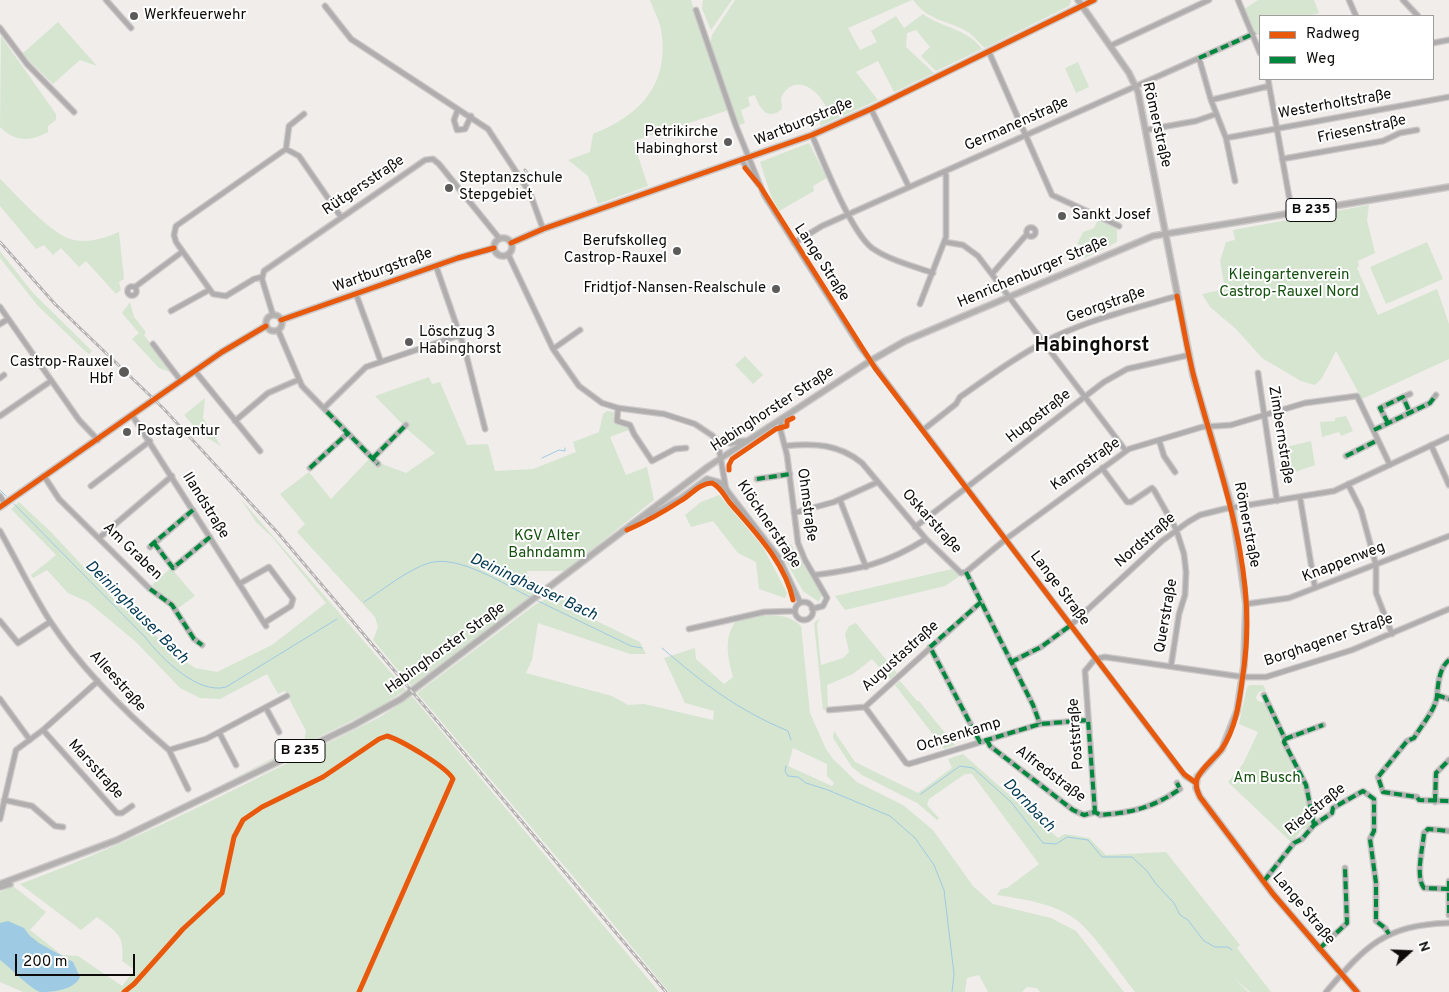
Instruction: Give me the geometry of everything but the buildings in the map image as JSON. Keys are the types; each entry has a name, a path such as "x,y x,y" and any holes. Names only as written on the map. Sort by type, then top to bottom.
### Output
{"main road":[{"name":"Römerstraße","path":"1078,0 1135,85 1146,130 1190,356 1208,427 1232,508 1246,604 1247,635 1238,708 1222,749 1200,773 1196,783"},
{"name":"Wartburgstraße","path":"511,243 543,229 812,135 872,109 1094,0"},
{"name":"Henrichenburger Straße","path":"870,361 912,338 1124,247 1165,233 1449,187"},
{"path":"499,238 506,238 511,243 512,249 508,254 499,256 494,248 494,242 499,238"},
{"name":"Wartburgstraße","path":"281,320 436,266 494,248"},
{"path":"273,315 281,320 281,326 278,330 272,331 266,326 267,319 273,315"},
{"path":"0,507 242,338 266,326"},
{"name":"Habinghorster Straße","path":"0,888 141,829 379,713 401,699 720,460 870,361"},
{"path":"715,439 730,443 747,441"},
{"path":"632,526 680,499 707,479 721,483 726,489"},
{"name":"Lange Straße","path":"1196,783 1200,797 1264,881 1319,949 1357,992"},
{"name":"Habinghorster Straße","path":"0,884 52,866"}],"street":[{"path":"106,0 131,28"},
{"path":"1110,46 1209,0"},
{"path":"1238,0 1259,50"},
{"path":"1349,0 1356,15"},
{"path":"1403,0 1417,15"},
{"path":"324,6 352,39 488,129 530,193 543,229"},
{"name":"Wartburgstraße","path":"696,10 750,158"},
{"path":"1,31 27,64 74,112"},
{"name":"Germanenstraße","path":"794,243 822,226 1253,34"},
{"path":"1434,43 1449,40"},
{"path":"989,52 1052,195 1119,226"},
{"path":"1199,58 1211,100 1226,138 1235,182"},
{"path":"1268,80 1292,213"},
{"path":"1211,100 1269,86"},
{"name":"Westerholtstraße","path":"1226,138 1449,97"},
{"path":"458,109 454,120 456,130 465,129 471,116"},
{"path":"872,109 909,187"},
{"path":"171,311 209,290 182,252 175,238 175,229 178,224 286,149 289,126 304,114"},
{"path":"1146,130 1196,121 1216,114"},
{"name":"Friesenstraße","path":"1282,159 1383,141 1400,134 1418,130"},
{"path":"812,135 860,236 876,251 933,273"},
{"path":"286,149 299,156 341,217"},
{"name":"Rütgersstraße","path":"209,290 217,296 226,296 254,279 261,277 264,271 430,158 439,164 499,238"},
{"name":"Lange Straße","path":"750,158 760,186 794,243 870,361 1184,774 1196,783"},
{"name":"Lange Straße","path":"742,161 749,174 760,186"},
{"path":"920,304 945,242 946,171"},
{"path":"992,274 1027,234"},
{"path":"945,242 970,248 1010,297 1126,451"},
{"path":"129,298 136,293 135,287 182,252"},
{"path":"508,254 553,349 578,386 602,403 618,408 664,414 702,428 715,439"},
{"path":"436,266 473,376 485,429"},
{"path":"261,277 273,315"},
{"path":"356,294 381,362"},
{"name":"Georgstraße","path":"923,430 956,404 960,397 1004,366 1044,343 1079,326 1177,296"},
{"path":"0,307 76,417 98,440"},
{"path":"0,324 8,319"},
{"path":"278,330 298,380 378,464"},
{"path":"553,349 580,330"},
{"path":"324,408 362,370 460,335"},
{"path":"153,344 181,381"},
{"name":"Hugostraße","path":"915,527 1086,397 1127,369 1190,356"},
{"path":"195,371 260,451"},
{"name":"Zimbernstraße","path":"1258,373 1277,501"},
{"path":"235,421 268,393 298,380"},
{"path":"0,416 51,382"},
{"path":"1374,412 1410,394"},
{"path":"1390,465 1374,430 1430,403 1436,395"},
{"name":"Kampstraße","path":"966,572 1006,539 1126,451 1202,427 1231,425 1305,403 1357,396 1374,430"},
{"path":"1403,398 1410,413"},
{"path":"618,408 616,420 630,424 634,434 652,461 675,448 686,448"},
{"path":"1380,408 1388,423"},
{"name":"Ilandstraße","path":"132,415 150,441 239,584 265,625 291,606 293,599 269,567 239,584"},
{"name":"Ohmstraße","path":"783,417 780,428 790,474 800,552 827,598 823,606 812,609"},
{"path":"373,458 406,425"},
{"path":"310,468 348,433"},
{"name":"Nordstraße","path":"1012,662 1041,647 1071,625 1176,529 1200,515 1329,492 1449,437"},
{"name":"Klöcknerstraße","path":"715,439 726,489 779,558 800,602"},
{"path":"1159,440 1164,456 1175,472"},
{"path":"1346,456 1378,440"},
{"path":"92,486 150,441"},
{"name":"Oskarstraße","path":"785,446 806,444 841,449 862,463 926,539 962,573 966,572 1012,662 1040,724"},
{"path":"1431,445 1449,485"},
{"name":"Querstraße","path":"1102,468 1127,502 1152,488 1176,529 1184,554 1186,584 1171,666"},
{"path":"757,479 790,474"},
{"name":"Am Graben","path":"44,476 58,499 150,589 172,606 194,640 202,645"},
{"path":"99,538 172,476"},
{"path":"794,513 840,500 878,482"},
{"path":"1348,484 1361,510 1376,565 1376,593 1392,634"},
{"path":"0,496 5,504"},
{"path":"1300,497 1315,588"},
{"path":"840,500 866,567"},
{"path":"193,510 152,545 173,568 210,537"},
{"name":"Alleestraße","path":"0,532 50,622 130,717 169,750"},
{"name":"Knappenweg","path":"1246,604 1278,600 1315,588 1449,536"},
{"path":"815,575 866,567 890,559 926,539"},
{"path":"800,602 808,603 812,609 810,616 804,619 798,617 795,611 800,602"},
{"name":"Augustastraße","path":"829,710 865,707 981,602"},
{"name":"Borghagener Straße","path":"1095,658 1105,657 1242,677 1261,678 1275,675 1392,634 1449,609"},
{"path":"689,630 764,612 795,611"},
{"path":"0,621 18,643 50,622"},
{"path":"930,647 980,742"},
{"name":"Poststraße","path":"1095,658 1085,671 1095,812"},
{"path":"1449,660 1444,664 1436,692 1438,695 1414,738 1407,741 1379,774 1381,790 1383,792 1434,802 1449,801"},
{"path":"0,818 16,750 43,730 98,681"},
{"path":"1264,695 1285,738 1284,742 1306,785 1314,825"},
{"path":"1438,695 1449,699"},
{"path":"188,789 169,750 199,741 219,732 287,696"},
{"path":"0,700 30,740"},
{"name":"Ochsenkamp","path":"865,707 906,763 917,762 1040,724 1088,720"},
{"path":"266,708 279,732"},
{"path":"1285,738 1323,725"},
{"name":"Marsstraße","path":"43,730 118,813 122,813 132,806"},
{"path":"219,732 236,765"},
{"name":"Alfredstraße","path":"987,740 990,746 1073,810 1084,816 1095,812 1100,815 1143,810 1161,802 1180,789 1177,783"},
{"path":"1434,802 1436,773 1449,760"},
{"name":"Riedstraße","path":"1264,881 1294,843 1302,839 1314,825 1332,814 1333,808 1362,791 1373,798 1374,831 1370,839 1372,866 1375,876 1376,921 1389,934"},
{"path":"4,800 32,806 55,826 63,827"},
{"path":"1449,831 1428,829 1424,833 1419,862 1420,884 1424,888 1449,889"},
{"path":"1319,949 1347,923 1345,868"},
{"path":"1449,880 1449,915"},
{"path":"1326,992 1371,944 1389,934 1427,924 1449,923"}],"green space":[{"path":"650,0 691,0 729,110 633,141 648,186 598,204 588,176 568,160 590,152 593,134 625,117 638,107 656,81 661,66 663,49 660,25"},
{"path":"703,0 732,0 711,30 702,9"},
{"path":"735,0 912,0 848,28 860,50 877,42 871,31 896,16 904,28 923,14 970,37 982,49 936,71 921,56 930,47 916,30 907,33 906,47 934,73 894,92 878,61 856,72 878,100 820,126 820,113 822,116 829,114 826,106 815,92 808,87 794,85 781,98 782,109 773,114 769,114 762,109 755,95 748,97 750,106 741,110 745,123 737,126 710,44 712,35"},
{"path":"913,0 1071,1 1069,6 985,48 968,32 926,13"},
{"path":"1258,0 1314,0 1319,13 1312,15 1259,15 1259,34 1256,35 1244,9"},
{"path":"58,22 97,66 80,60 53,84 22,54"},
{"path":"1,36 56,114 56,120 48,126 48,132 35,138 17,138 11,136 0,127"},
{"path":"1078,62 1089,87 1076,93 1065,68"},
{"path":"809,143 827,178 813,186 814,191 779,211 771,196 760,162"},
{"path":"0,179 45,223 65,237 80,241 92,240 119,232 124,279 119,282 121,290 116,294 86,261 79,267 61,248 53,255 44,245 36,249 0,206"},
{"name":"Kleingartenverein Castrop-Rauxel Nord","path":"1369,205 1367,220 1375,253 1358,261 1359,266 1357,268 1378,315 1437,289 1449,324 1449,359 1362,399 1336,351 1322,378 1315,385 1301,381 1262,358 1236,329 1210,307 1202,294 1225,289 1220,261 1226,242 1235,240 1233,230"},
{"path":"1098,220 1117,229 1117,242 1085,258 1080,245 1077,244 1083,232 1094,228"},
{"path":"1427,242 1443,279 1386,304 1370,267"},
{"path":"0,251 33,293 92,351 89,354 38,306 0,258"},
{"path":"130,302 134,317 146,332 144,335 173,373 159,368 132,339 139,333 122,313"},
{"path":"745,356 763,375 753,384 735,365"},
{"name":"KGV Alter Bahndamm","path":"429,377 432,384 440,382 467,445 488,444 495,471 533,469 576,452 573,442 599,432 603,414 607,411 614,412 615,422 626,424 631,429 610,437 626,475 647,467 654,500 565,571 527,571 534,595 411,686 373,640 378,627 375,617 297,532 305,524 280,494 309,472 331,499 369,459 406,473 435,453 407,429 375,396"},
{"path":"205,398 203,418 221,446 201,434 184,415"},
{"path":"1346,416 1353,431 1341,436 1339,432 1322,437 1320,422 1335,421 1335,418"},
{"path":"1311,441 1315,465 1290,474 1286,447"},
{"path":"719,495 763,547 787,593 785,598 759,589 756,562 738,553 713,521 691,527 685,515 701,502"},
{"path":"240,498 406,690 378,708 217,787 304,742 306,731 285,691 278,694 267,674 220,699 200,698 180,688 136,642 88,602 68,593 47,570 33,578 31,575 56,555 11,509 19,502 51,532 121,607 131,612 176,655 195,668 217,672 272,645 326,603 273,538 256,522"},
{"path":"791,544 822,595 819,602 803,591 780,551"},
{"path":"171,568 195,596 177,609 152,585"},
{"path":"952,569 960,576 945,586 845,610 835,596"},
{"path":"566,597 580,613 640,642 646,654 630,654 538,623 532,660 526,673 612,696 628,705 644,704 713,720 714,711 685,703 664,658 695,648 696,659 724,684 733,677 728,655 728,641 729,634 736,621 770,615 787,617 794,621 801,626 810,713 826,749 833,759 857,782 903,805 933,830 973,886 993,904 1051,918 1076,931 1124,992 1040,992 1037,988 1027,987 1022,992 988,992 979,975 967,978 965,992 669,992 417,693 544,600","holes":["793,748 827,764 827,776 834,783 832,786 788,766"]},
{"path":"820,618 817,625 821,665 843,658 849,652 845,634 849,626 856,623 897,673 890,679 872,659 853,674 827,685 828,708 823,710 814,623"},
{"path":"900,681 955,745 944,749 895,685"},
{"name":"Am Busch","path":"1250,685 1263,685 1266,690 1259,692 1256,697 1258,701 1268,704 1270,708 1268,711 1276,730 1278,727 1282,736 1280,740 1294,769 1299,772 1300,782 1302,780 1307,796 1310,828 1302,829 1292,843 1228,782 1243,764 1258,732 1239,724 1247,687"},
{"path":"412,696 659,992 23,992 0,982 0,892 13,886 46,912 30,930 62,955 78,956 122,986 135,970 122,961 122,945 114,930 97,917 81,930 20,884 157,827 380,717"},
{"path":"834,731 855,762 918,793 952,768 948,759 963,754 1058,838 1065,834 1089,838 1106,855 1166,852 1240,945 1237,948 1271,992 1250,992 1235,979 1248,992 1135,992 1095,939 1072,917 1041,903 997,895 1001,889 1007,888 1039,864 972,774 965,774 929,799 927,805 939,818 937,820 917,803 862,775 852,767 833,738"}],"water":[{"path":"8,921 24,928 39,943 73,962 80,977 77,981 63,989 40,992 30,986 0,960 0,923"}],"waterway":[{"path":"542,458 559,450 565,451 565,448"},
{"name":"Deininghauser Bach","path":"0,490 6,496"},
{"name":"Deininghauser Bach","path":"14,504 145,637 160,655 181,673 204,686 226,687 337,619"},
{"name":"Deininghauser Bach","path":"364,602 412,570 429,563 441,561 482,572 532,598"},
{"name":"Deininghauser Bach","path":"536,600 631,646 642,648"},
{"name":"Deininghauser Bach","path":"662,648 736,705 788,731 791,740"},
{"name":"Deininghauser Bach","path":"786,766 785,771 788,776 798,777 806,783 828,790 890,816 915,838 934,865 944,890 954,974 952,992"},
{"name":"Dornbach","path":"921,794 960,766 973,768 1011,802 1043,843 1056,844 1067,837 1088,840 1102,857 1132,857 1147,871 1156,884 1174,903 1180,915 1188,920 1204,941 1215,947 1228,947 1232,950"}],"railway":[{"path":"525,170 530,177"},
{"path":"0,242 55,304 164,409 278,533 666,992"}],"marked path":[{"path":"1199,58 1253,34"},
{"path":"1374,430 1430,403 1436,395"},
{"path":"1388,423 1380,408 1403,397 1410,413"},
{"path":"327,412 378,464"},
{"path":"373,458 406,425"},
{"path":"310,468 348,433"},
{"path":"1346,456 1378,440"},
{"path":"757,479 790,474"},
{"path":"150,546 193,510"},
{"path":"154,543 173,568 210,537"},
{"path":"966,572 1033,705 1040,724"},
{"path":"150,589 172,605 194,639 202,645"},
{"path":"981,602 930,647 980,742 1040,724 1088,720 1095,812"},
{"path":"1011,662 1041,647 1071,625"},
{"path":"1449,660 1441,672 1436,701 1431,712 1414,738 1407,741 1378,777 1383,792 1417,797 1419,800 1449,801"},
{"path":"1264,695 1285,739 1284,742 1306,785 1314,825"},
{"path":"1437,695 1449,699"},
{"path":"1285,739 1323,725"},
{"path":"987,740 990,746 1073,810 1084,815 1095,812 1100,815 1133,811 1152,805 1180,789 1177,783"},
{"path":"1435,802 1436,773 1449,760"},
{"path":"1264,881 1294,843 1302,839 1314,825 1332,813 1333,808 1363,791 1374,799 1374,831 1370,839 1376,883 1376,921 1389,934"},
{"path":"1449,831 1428,829 1424,833 1420,877 1424,888 1449,889"},
{"path":"1319,949 1347,923 1345,868"},
{"path":"1449,881 1449,915"}],"cycle path":[{"path":"511,243 543,229 812,135 871,109 1094,0"},
{"path":"745,168 760,186 875,368 1184,774 1196,783"},
{"path":"281,320 458,258 494,248"},
{"path":"1177,296 1192,367 1234,520 1246,593 1247,630 1244,667 1235,721 1227,741 1199,775 1196,781 1197,790 1200,797 1273,894 1357,992"},
{"path":"0,507 222,352 266,326"},
{"path":"729,470 732,459 776,429 787,426 787,421 793,418"},
{"path":"627,530 686,498 700,487 712,483 720,489 768,548 783,573 793,600"},
{"path":"124,992 134,984 183,929 222,893 234,837 243,820 262,807 323,777 379,739 387,736 423,754 453,779 359,992"}],"place":[{"name":"Werkfeuerwehr","path":"134,16"},
{"name":"Petrikirche Habinghorst","path":"728,142"},
{"name":"Steptanzschule Stepgebiet","path":"449,188"},
{"name":"Sankt Josef","path":"1062,216"},
{"name":"Berufskolleg Castrop-Rauxel","path":"677,251"},
{"name":"Fridtjof-Nansen-Realschule","path":"776,289"},
{"name":"Löschzug 3 Habinghorst","path":"409,342"},
{"name":"Castrop-Rauxel Hbf","path":"124,372"},
{"name":"Postagentur","path":"127,432"}],"district":[{"name":"Habinghorst","path":"1092,347"}]}
